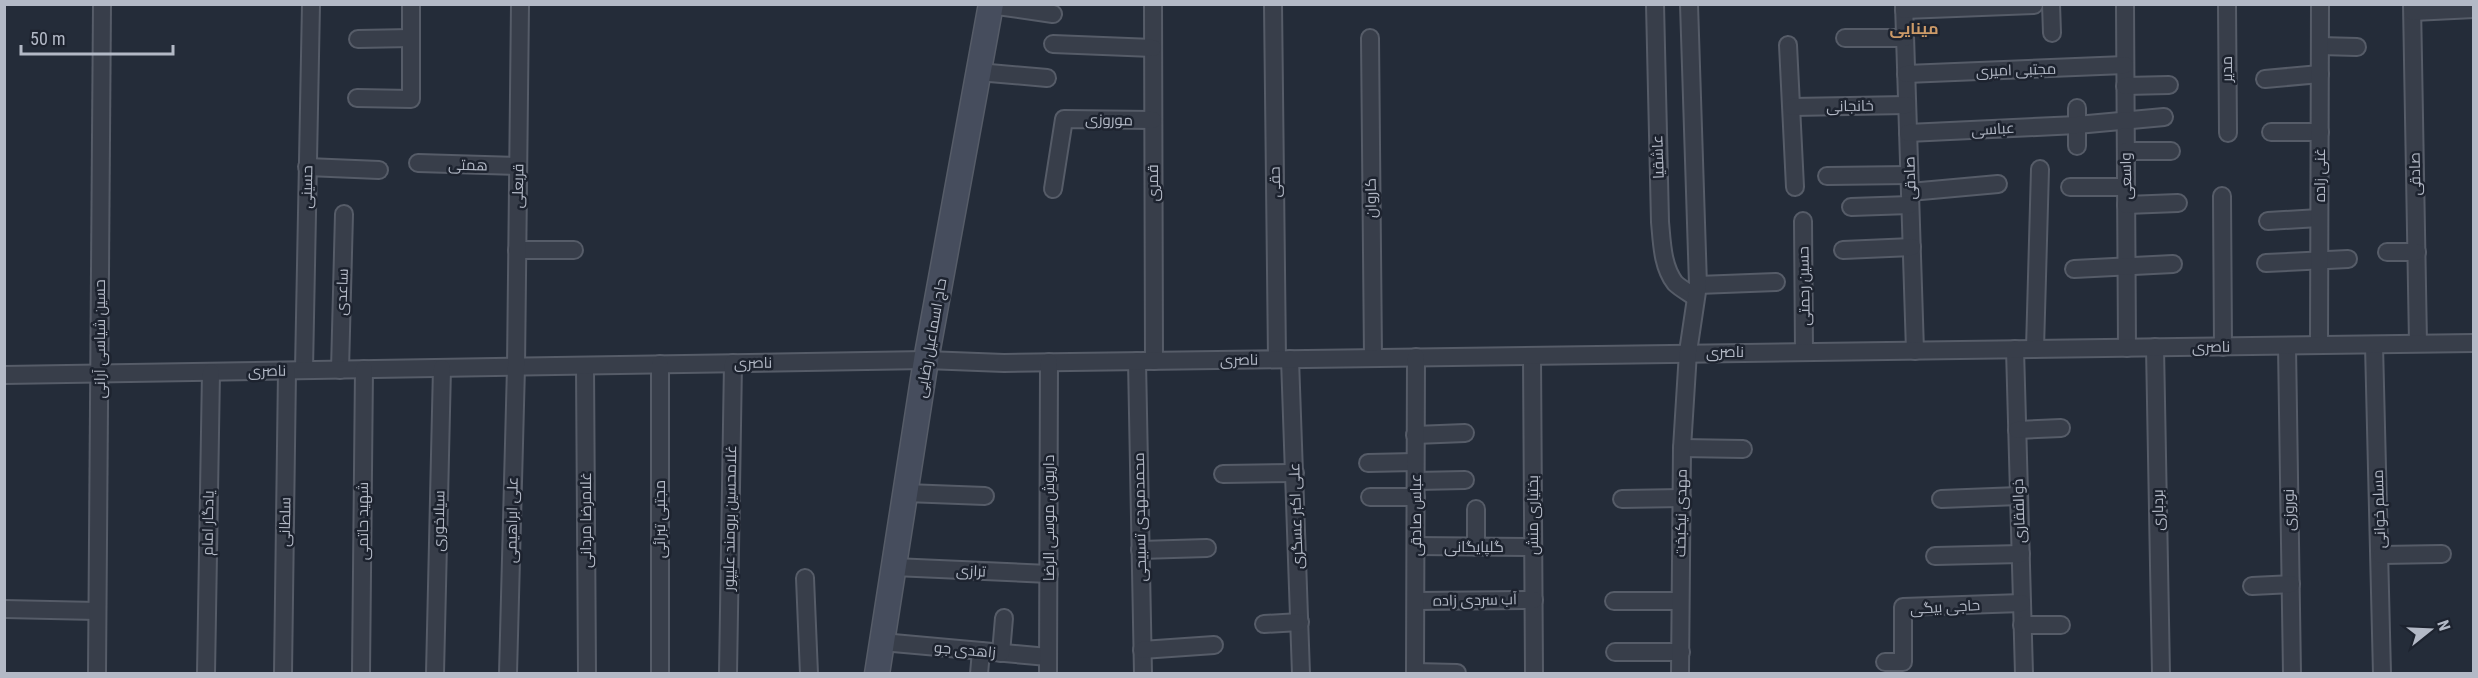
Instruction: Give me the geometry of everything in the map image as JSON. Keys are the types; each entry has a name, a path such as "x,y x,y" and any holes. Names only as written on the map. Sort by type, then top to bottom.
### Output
{"main road":[{"name":"حاج اسماعیل رضایی","path":"877,674 926,360 991,5"}],"street":[{"name":"حسین شیاسی آرانی","path":"97,674 102,4"},
{"name":"حسینی","path":"296,370 308,167 311,4"},
{"path":"357,98 411,99 411,4"},
{"name":"قربعلی","path":"516,367 520,4"},
{"name":"قمری","path":"1146,361 1153,120 1153,4"},
{"name":"حقی","path":"1273,4 1284,359"},
{"name":"عاشقیا","path":"1655,4 1660,222 1663,249 1666,263 1676,283 1696,291"},
{"path":"1688,352 1696,291 1689,4"},
{"path":"2051,4 2052,33"},
{"name":"واسعی","path":"2125,4 2127,348"},
{"name":"مدیر","path":"2227,4 2228,133"},
{"name":"غنی زاده","path":"2319,345 2320,4"},
{"path":"991,5 1053,14"},
{"path":"1904,7 2034,5"},
{"name":"صادقی","path":"1904,7 1915,351"},
{"path":"2413,8 2474,9"},
{"name":"صادقی","path":"2413,8 2418,343"},
{"path":"358,39 411,38"},
{"name":"کاروان","path":"1370,38 1373,358"},
{"path":"1845,38 1905,38"},
{"path":"1053,44 1153,48"},
{"path":"1788,45 1795,187"},
{"path":"2320,46 2357,47"},
{"name":"مجتبی امیری","path":"1906,74 2125,65"},
{"path":"978,72 1047,78"},
{"path":"2265,79 2320,74"},
{"path":"2125,86 2169,85"},
{"name":"خانجانی","path":"1792,106 1907,105"},
{"path":"2077,108 2077,147"},
{"path":"2125,121 2164,117"},
{"name":"موروزی","path":"1053,189 1064,119 1153,120"},
{"name":"عباسی","path":"1908,133 2125,121"},
{"path":"2271,132 2320,132"},
{"path":"2126,151 2170,151"},
{"name":"همتی","path":"418,163 518,166"},
{"path":"308,167 379,170"},
{"path":"2035,349 2040,169"},
{"path":"1827,176 1910,190"},
{"path":"1851,207 1910,190 1998,184"},
{"path":"2070,187 2126,187"},
{"path":"2222,196 2223,347"},
{"path":"2126,205 2178,203"},
{"name":"ساعدی","path":"340,370 344,214"},
{"path":"2268,220 2319,218"},
{"name":"حسین رحمتی","path":"1803,220 1804,352"},
{"path":"1843,250 1912,247"},
{"path":"517,250 574,249"},
{"path":"2387,252 2416,252"},
{"path":"2266,263 2348,259"},
{"path":"2074,269 2173,264"},
{"path":"1696,291 1776,282"},
{"name":"ناصری","path":"4,375 926,360 1146,361 2474,343"},
{"name":"مسلم خوانی","path":"2374,345 2381,555 2382,674"},
{"name":"نوروزی","path":"2287,346 2292,674"},
{"name":"بردباری","path":"2155,347 2161,674"},
{"name":"ذوالفقاری","path":"2015,349 2024,674"},
{"name":"مهدی نیکبخت","path":"1680,674 1682,448 1688,352"},
{"name":"بختیاری منش","path":"1532,356 1534,674"},
{"name":"عباس صادقی","path":"1415,673 1416,357"},
{"name":"علی اکبر عسگری","path":"1284,359 1295,473 1301,674"},
{"name":"محمدمهدی تسبیحی","path":"1143,674 1140,550 1146,361"},
{"name":"داریوش موسی الرضا","path":"1048,665 1049,362"},
{"name":"غلامحسین برومند علیپور","path":"728,674 733,363"},
{"name":"مجتبی تبرائی","path":"660,364 660,674"},
{"name":"غلامرضا مردانی","path":"585,366 587,674"},
{"name":"علی ابراهیمی","path":"508,674 516,367"},
{"name":"سیلاخوری","path":"435,674 442,368"},
{"name":"شهید حاتمی","path":"361,674 364,369"},
{"name":"سلطانی","path":"283,674 296,370"},
{"name":"یادگار امام","path":"206,674 211,372"},
{"path":"2017,430 2061,428"},
{"path":"1415,435 1464,433"},
{"path":"1682,448 1743,449"},
{"path":"1368,464 1415,462"},
{"path":"1223,474 1295,473"},
{"path":"1370,497 1466,480"},
{"path":"906,493 985,496"},
{"path":"1941,499 2019,496"},
{"path":"1622,500 1682,498"},
{"path":"1476,509 1476,547"},
{"name":"گلپایگانی","path":"1416,546 1533,547"},
{"path":"1140,550 1207,548"},
{"path":"1935,555 2021,554"},
{"path":"2381,555 2442,554"},
{"name":"ترازی","path":"894,567 1048,574"},
{"path":"805,578 809,674"},
{"path":"2252,586 2291,584"},
{"name":"آب سردی زاده","path":"1416,601 1534,600"},
{"path":"1614,601 1680,601"},
{"name":"حاجی بیگی","path":"1885,662 1904,662 1903,607 2022,603"},
{"path":"4,609 97,611"},
{"path":"1001,653 1004,618"},
{"path":"1264,624 1300,622"},
{"path":"2022,625 2061,625"},
{"name":"زاهدی جو","path":"882,642 1001,653 1048,665"},
{"path":"1142,650 1214,645"},
{"path":"979,674 981,651"},
{"path":"1615,652 1681,652"},
{"path":"1415,673 1457,673"}],"district":[{"name":"مینایی","path":"1914,28"}]}
